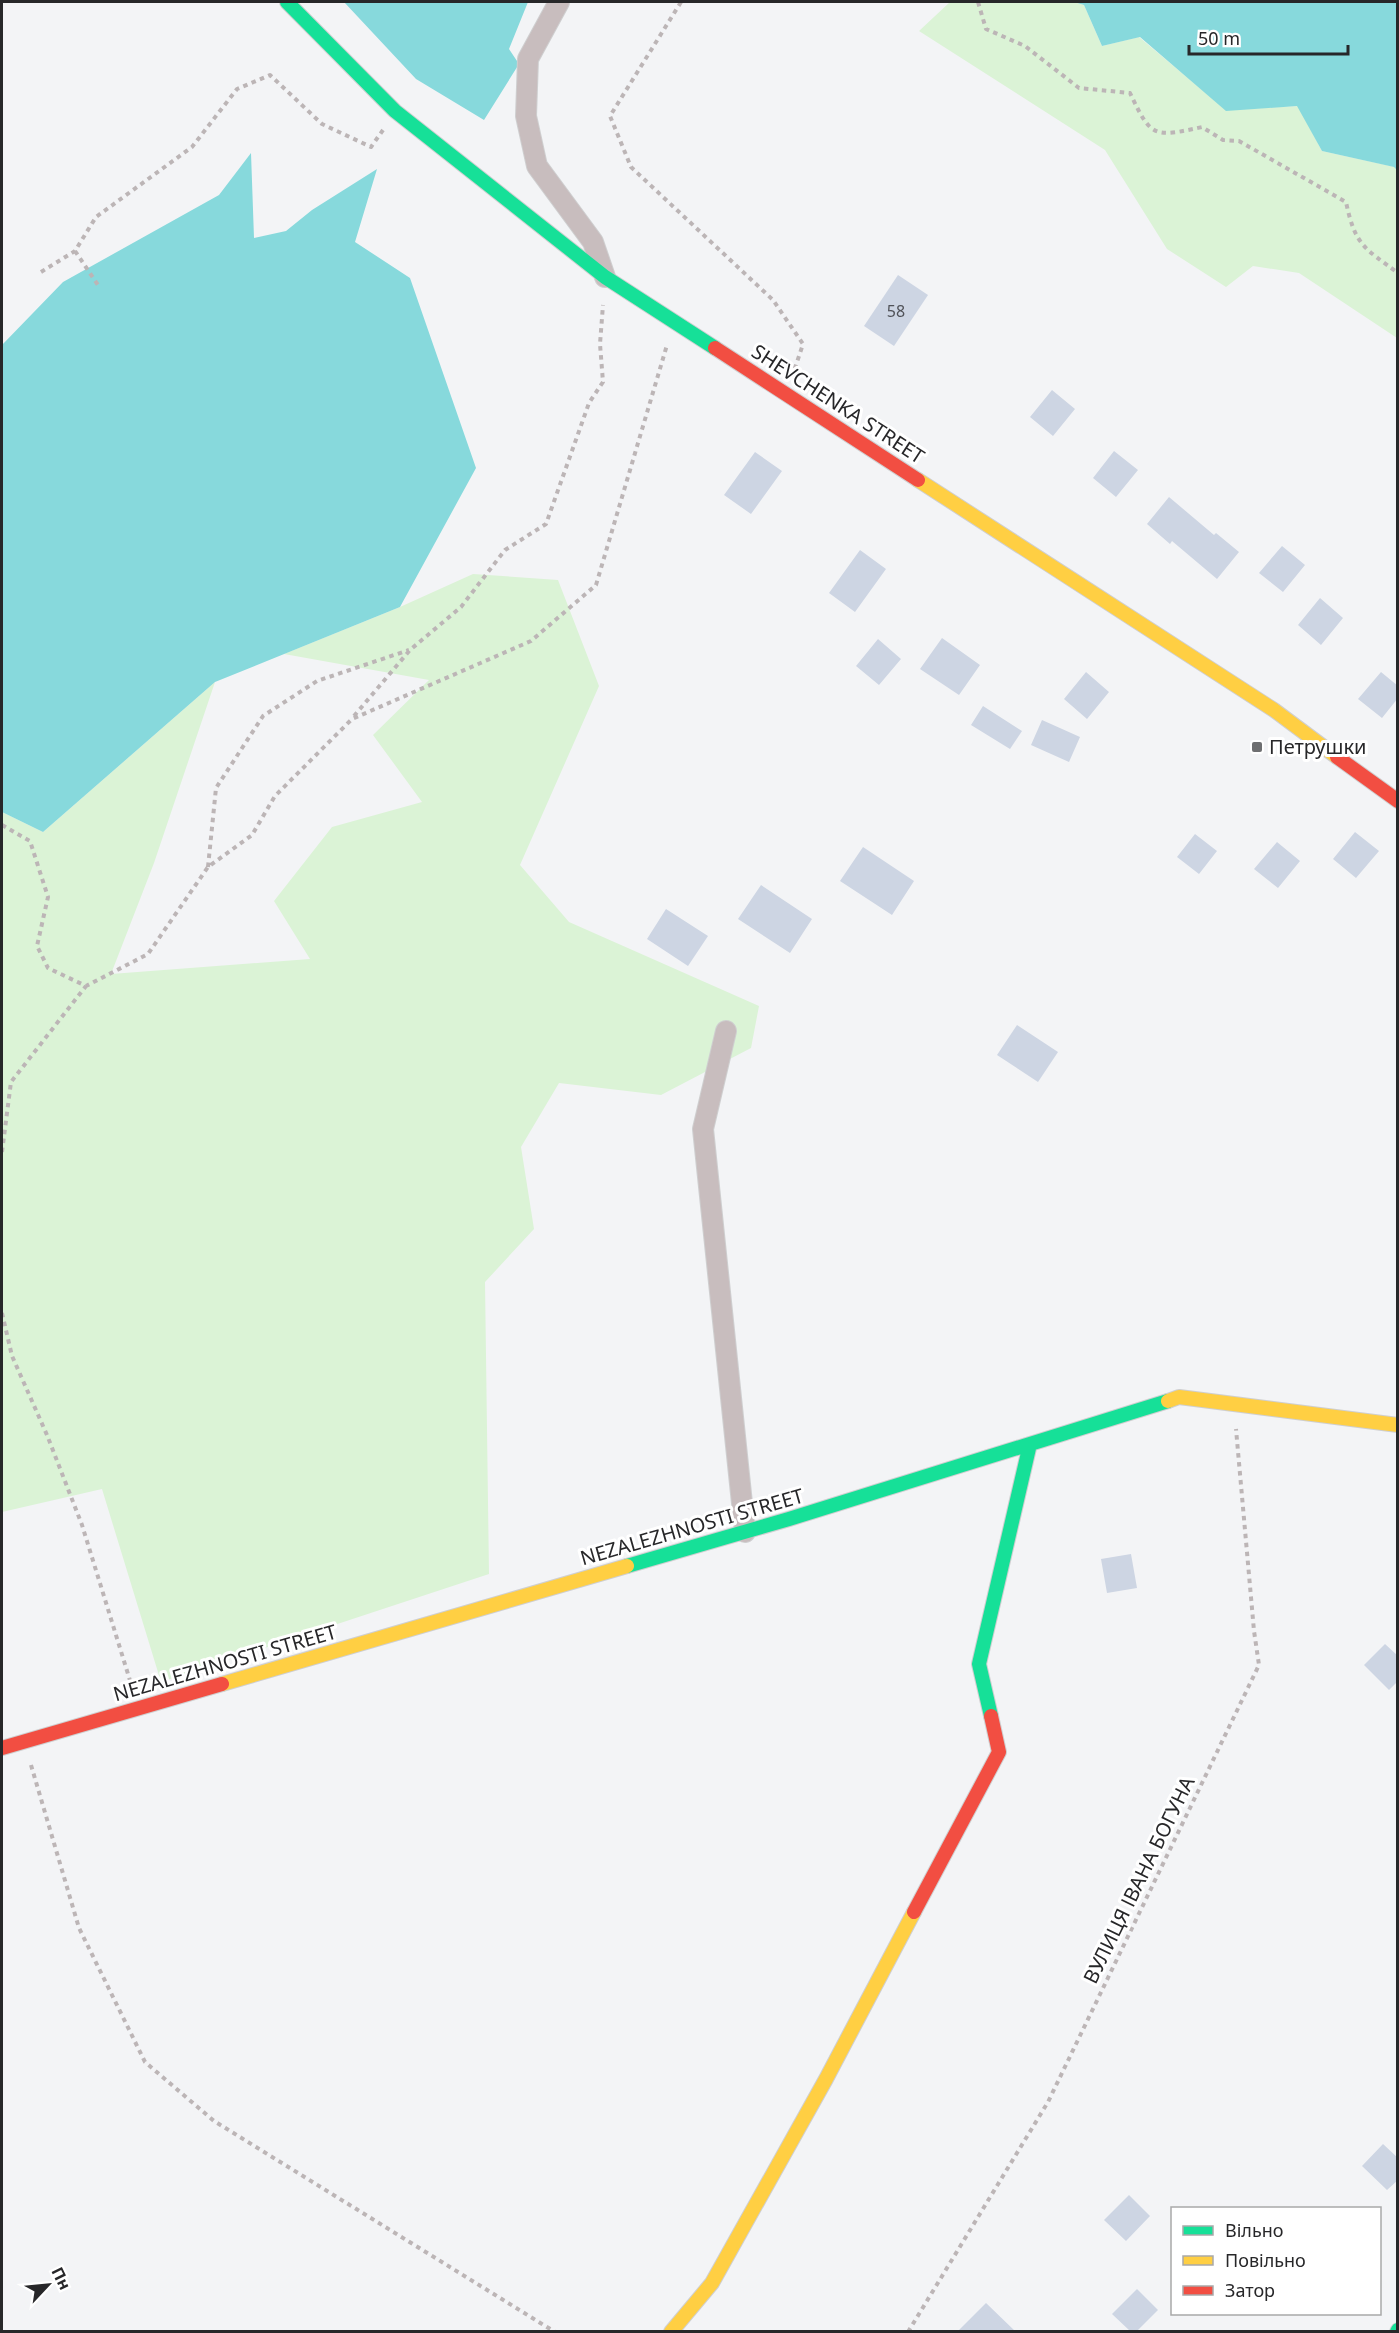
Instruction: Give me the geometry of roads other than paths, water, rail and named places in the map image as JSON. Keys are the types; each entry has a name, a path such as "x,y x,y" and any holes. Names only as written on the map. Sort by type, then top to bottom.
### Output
{"street":[{"name":"SHEVCHENKA STREET","path":"287,2 395,111 605,277 1274,710 1398,801"},
{"path":"559,2 528,59 526,116 537,166 593,242 605,277"},
{"path":"726,1031 703,1129 745,1532"},
{"name":"NEZALEZHNOSTI STREET","path":"2,1748 745,1532 1179,1397 1398,1425"},
{"path":"670,2331 712,2283 826,2079 999,1752 979,1664 1030,1444"}],"water":[{"path":"344,2 528,2 509,49 519,64 484,120 416,79"},
{"path":"1074,2 1397,2 1397,170 1394,167 1322,151 1297,106 1226,111 1140,37 1102,46 1084,5"},
{"path":"251,153 254,238 286,231 312,210 377,169 355,242 410,278 476,468 400,607 215,682 43,832 2,812 2,345 63,282 219,195"}],"place":[{"name":"Петрушки","path":"1257,747"}]}
